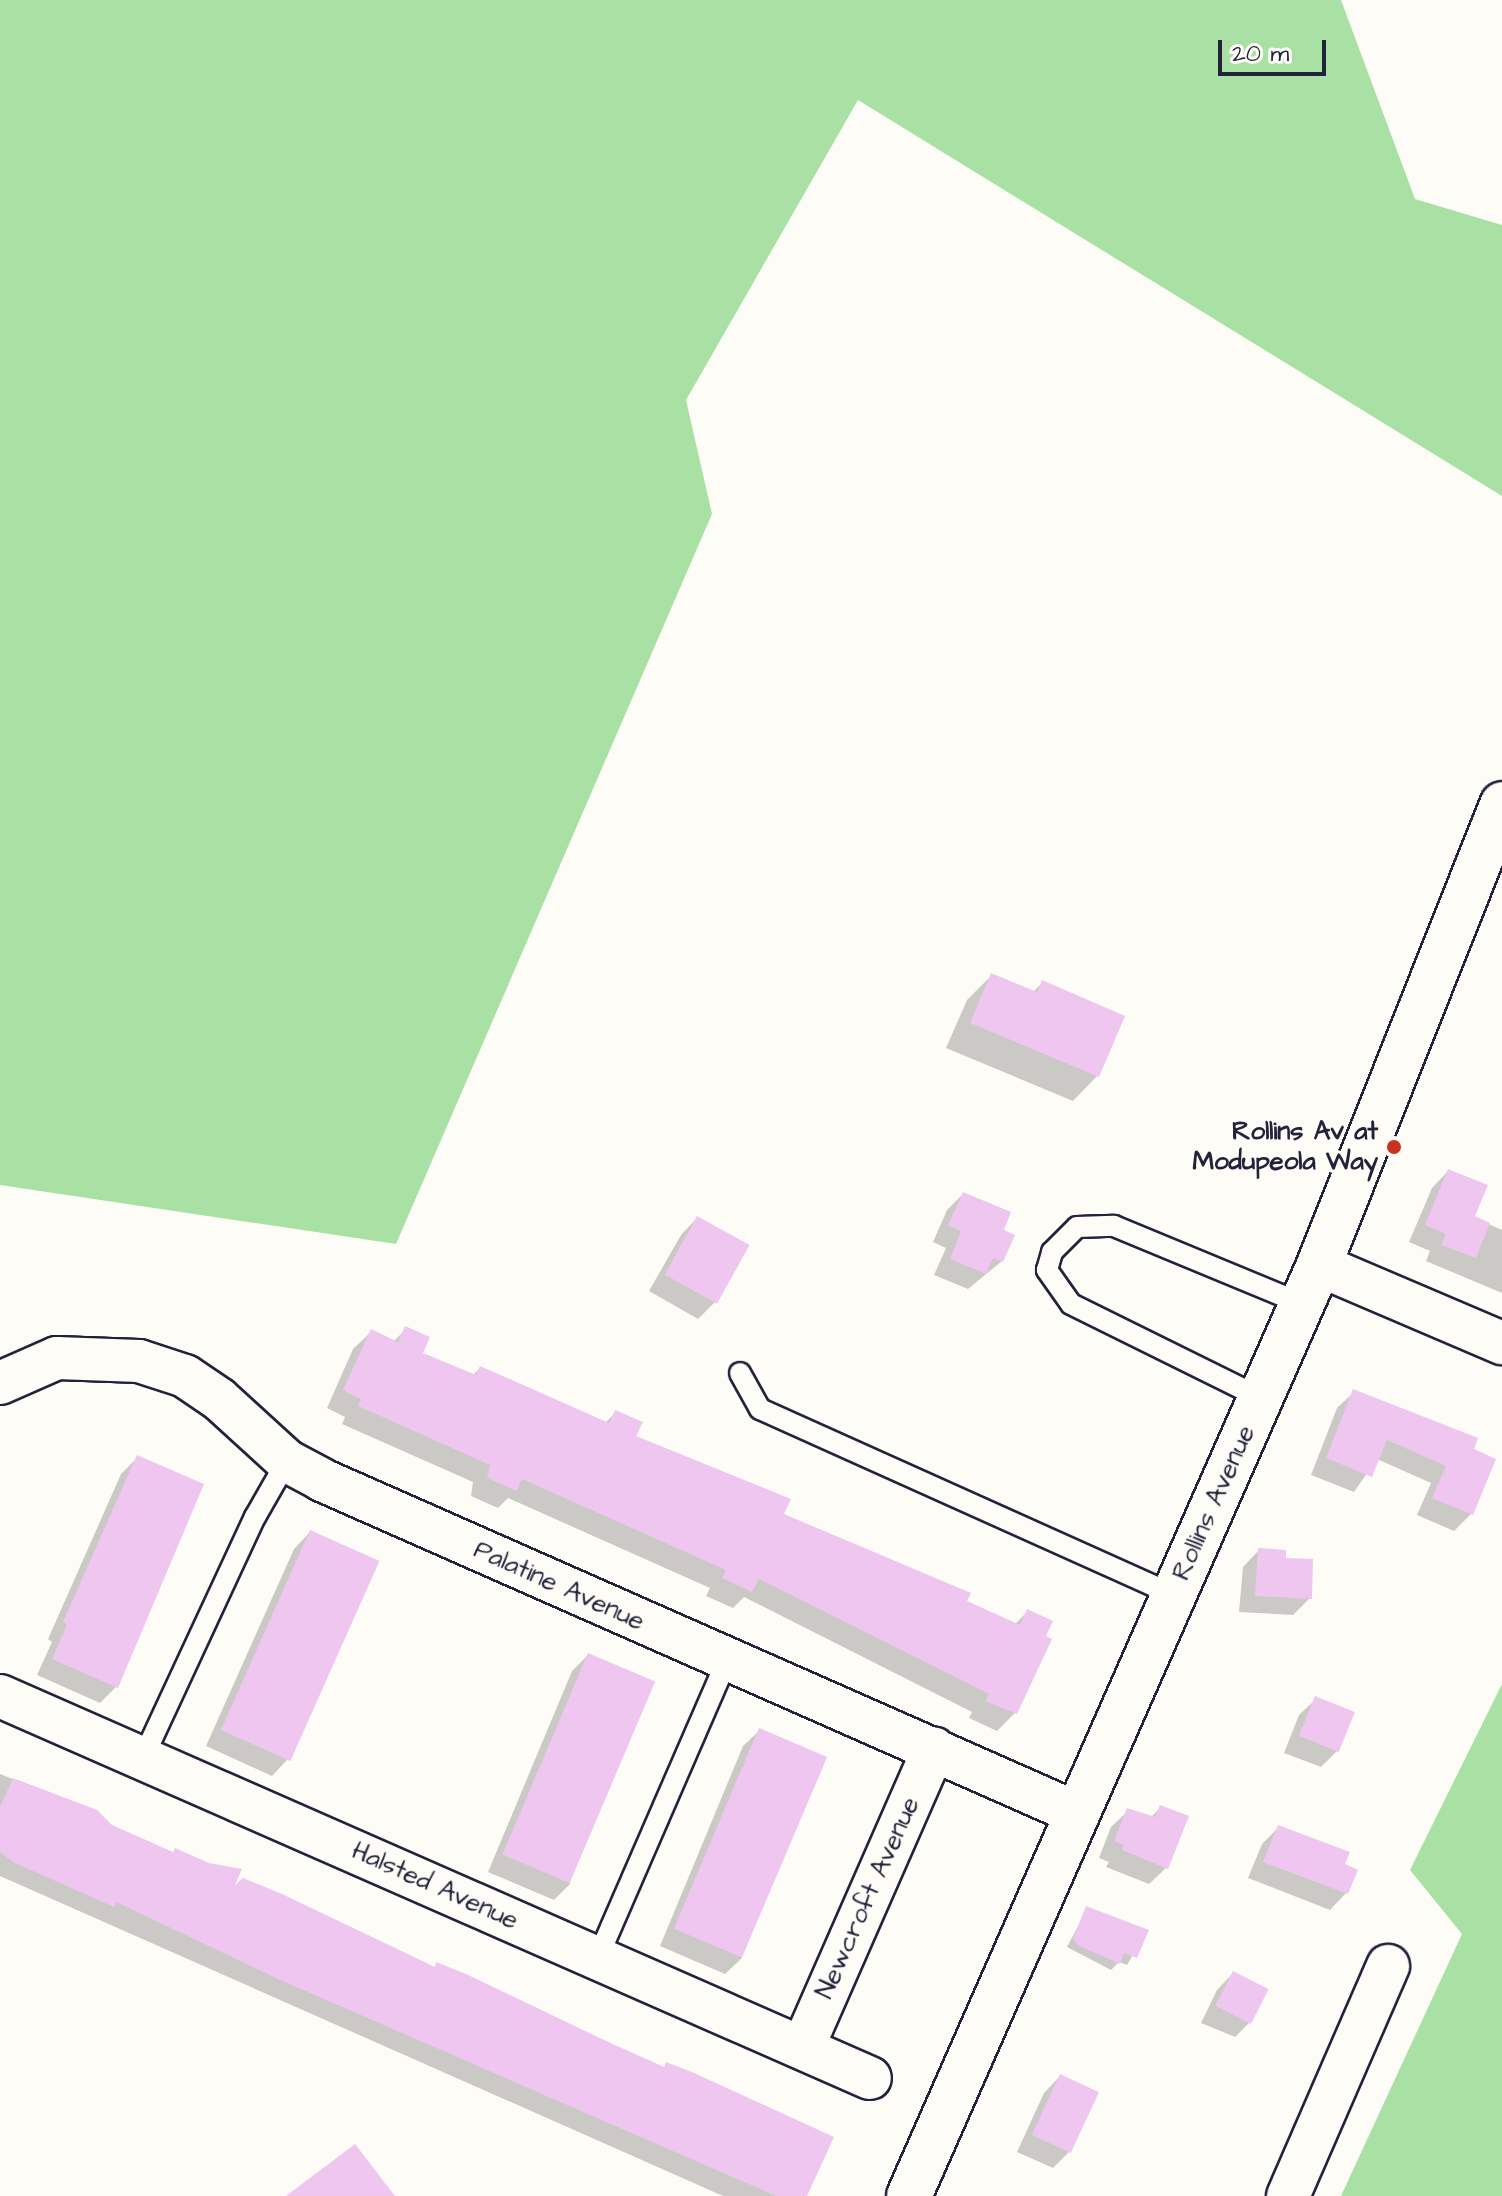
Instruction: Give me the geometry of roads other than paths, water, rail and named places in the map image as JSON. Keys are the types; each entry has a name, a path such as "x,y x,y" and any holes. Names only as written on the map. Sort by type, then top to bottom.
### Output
{"street":[{"name":"Rollins Avenue","path":"909,2196 1074,1812 1319,1265 1502,804"},
{"path":"1319,1265 1502,1343"},
{"name":"Palatine Avenue","path":"0,1383 57,1358 139,1361 185,1376 219,1399 287,1461 727,1661 1074,1812"},
{"name":"Halsted Avenue","path":"0,1696 870,2078"},
{"name":"Newcroft Avenue","path":"803,2047 934,1749"},
{"path":"1288,2196 1388,1966"}],"lane":[{"path":"1261,1398 1071,1304 1047,1270 1052,1252 1077,1227 1114,1226 1302,1304"},
{"path":"740,1373 760,1409 1172,1594"},
{"path":"143,1758 255,1517 287,1461"},
{"path":"598,1957 727,1661"}],"place":[{"name":"Rollins Av at Modupeola Way","path":"1394,1147"}]}
